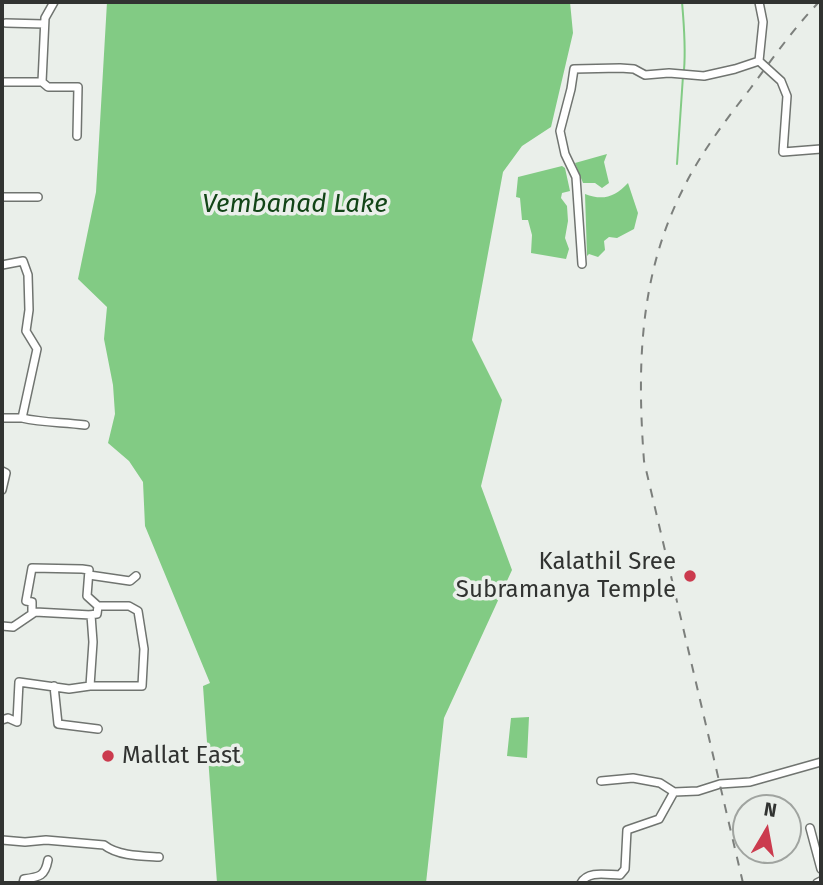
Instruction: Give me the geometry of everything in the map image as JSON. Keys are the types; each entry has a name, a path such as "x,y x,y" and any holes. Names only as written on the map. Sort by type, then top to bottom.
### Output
{"street":[{"path":"42,82 44,24 54,2"},
{"path":"759,2 763,22 759,61"},
{"path":"6,23 44,24"},
{"path":"582,264 576,177 565,154 560,131 574,69 620,68 634,69 645,75 669,73 704,76 759,61"},
{"path":"759,61 781,81 787,96 783,152 821,149"},
{"path":"2,82 42,82 48,87 78,87 77,136"},
{"path":"2,197 38,197"},
{"path":"2,265 23,261 28,275 29,310 26,331 37,349 22,418"},
{"path":"2,418 85,425"},
{"path":"2,471 6,473 2,490"},
{"path":"2,720 8,718 17,722 19,682 69,690 90,686 142,685 144,649 138,611 129,606 98,606 87,596 89,570 32,568 26,601 32,602 32,613"},
{"path":"89,575 130,581 136,576"},
{"path":"2,626 13,627 32,613 97,614 98,606"},
{"path":"89,615 93,634 90,686"},
{"path":"54,686 58,724 98,729"},
{"path":"601,781 633,778 660,783 674,792 698,791 720,784 750,782 821,762"},
{"path":"581,883 583,878 589,875 620,875 625,869 627,830 659,819 674,792"},
{"path":"810,828 821,869"},
{"path":"2,840 46,840 104,845 110,850 159,857"},
{"path":"23,883 24,879 41,877 45,873 48,860"}],"water":[{"name":"Vembanad Lake","path":"107,2 570,2 573,33 551,127 522,146 503,172 472,340 502,400 481,486 512,570 444,718 426,883 217,883 203,686 210,683 145,526 143,482 129,461 108,443 115,414 113,385 104,339 107,307 78,279 96,192"},
{"path":"607,154 604,162 609,183 602,188 595,183 583,183 575,163"},
{"path":"562,166 565,168 570,191 562,193 561,198 567,206 565,238 569,249 566,259 531,253 532,235 528,220 522,220 520,198 516,197 518,177"},
{"path":"628,183 638,213 634,229 617,238 609,237 604,241 605,250 598,257 589,254 587,256 585,194 608,196"},
{"path":"529,717 527,758 507,756 511,718"}],"waterway":[{"path":"682,2 684,70"},
{"path":"677,164 683,76"}],"railway":[{"path":"743,883 644,461 641,391 644,323 657,256 668,223 689,177 731,113 819,2"}],"place":[{"name":"Kalathil Sree Subramanya Temple","path":"690,576"},
{"name":"Mallat East","path":"108,756"}]}
